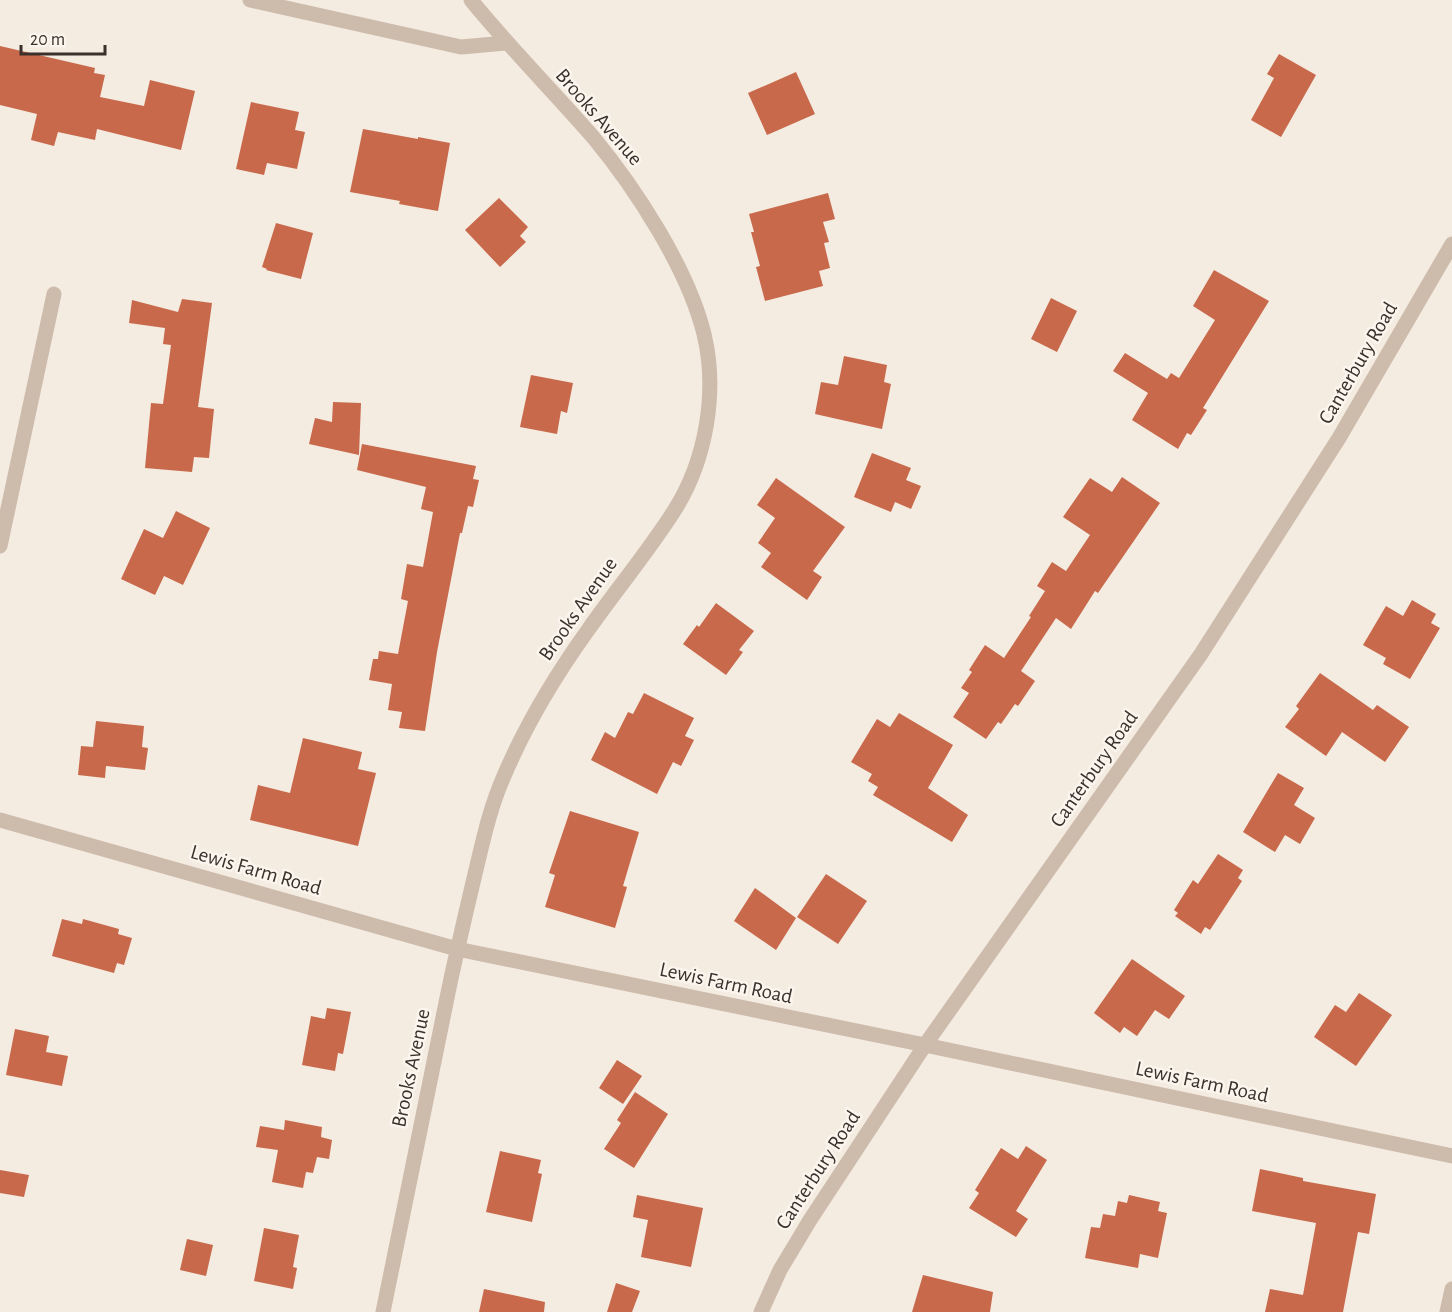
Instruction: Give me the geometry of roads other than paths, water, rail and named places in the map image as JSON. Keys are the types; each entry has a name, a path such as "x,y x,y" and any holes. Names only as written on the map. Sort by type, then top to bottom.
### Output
{"street":[{"path":"250,0 461,47 506,43"},
{"name":"Brooks Avenue","path":"382,1312 457,949 489,815 502,778 548,689 675,510 690,481 700,451 707,423 709,395 709,368 704,336 693,302 655,225 627,181 593,137 506,43 471,0"},
{"name":"Canterbury Road","path":"761,1312 780,1270 810,1220 925,1045 1201,654 1339,438 1452,244"},
{"path":"0,546 54,294"},
{"name":"Lewis Farm Road","path":"0,820 457,949 1452,1156"},
{"path":"1447,1312 1452,1290"}]}
